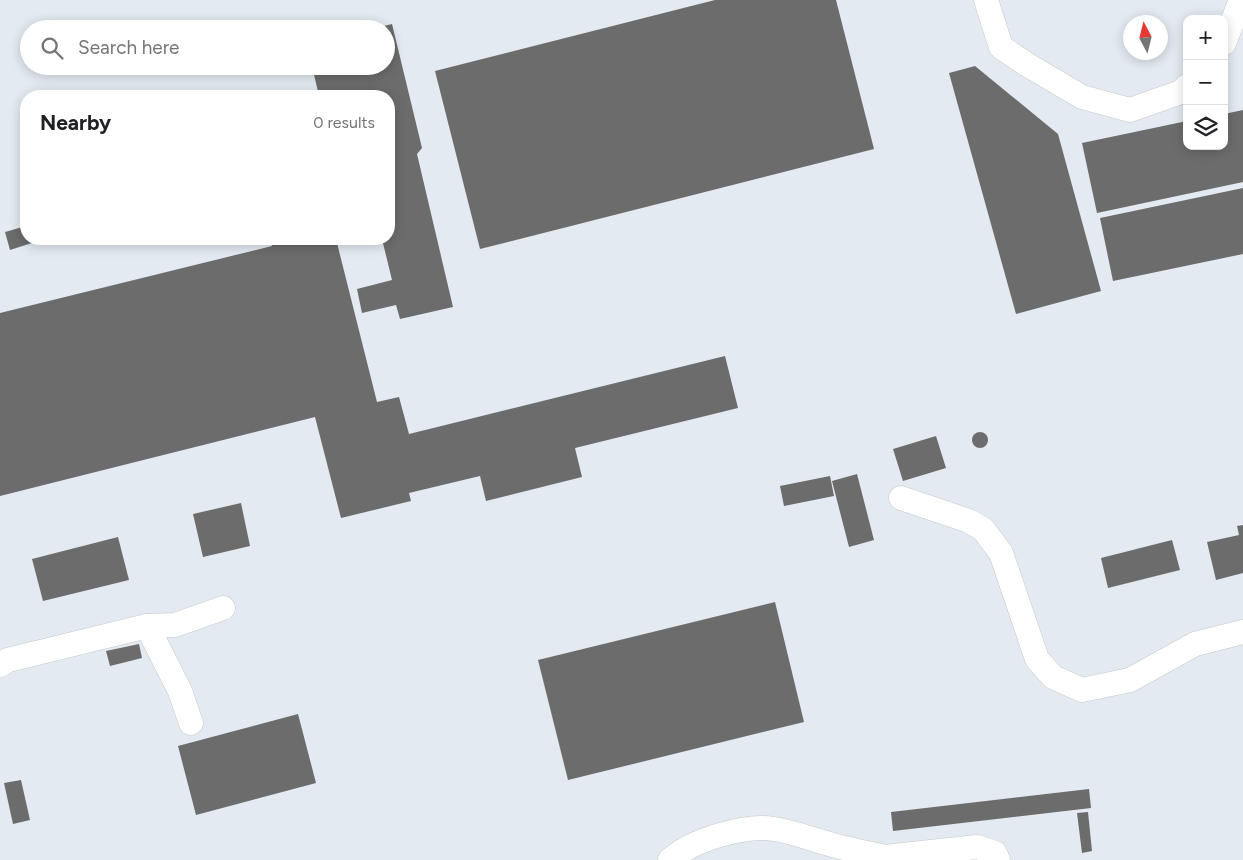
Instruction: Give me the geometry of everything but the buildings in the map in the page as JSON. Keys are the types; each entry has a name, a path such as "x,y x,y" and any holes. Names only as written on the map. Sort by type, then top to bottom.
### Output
{"lane":[{"path":"986,0 1001,47 1082,97 1130,110 1183,90"},
{"path":"1228,33 1241,0"},
{"path":"901,498 969,521 983,529 1001,553 1037,659 1053,677 1082,690 1130,680 1195,644 1243,632"},
{"path":"0,665 8,660 147,626 175,624 223,608"},
{"path":"147,626 180,691 191,723"},
{"path":"670,860 679,852 713,837 747,830 772,828 881,859 976,847 995,853 998,860"}],"shaded area":[{"path":"0,0 1243,0 1243,860 0,860"}]}
